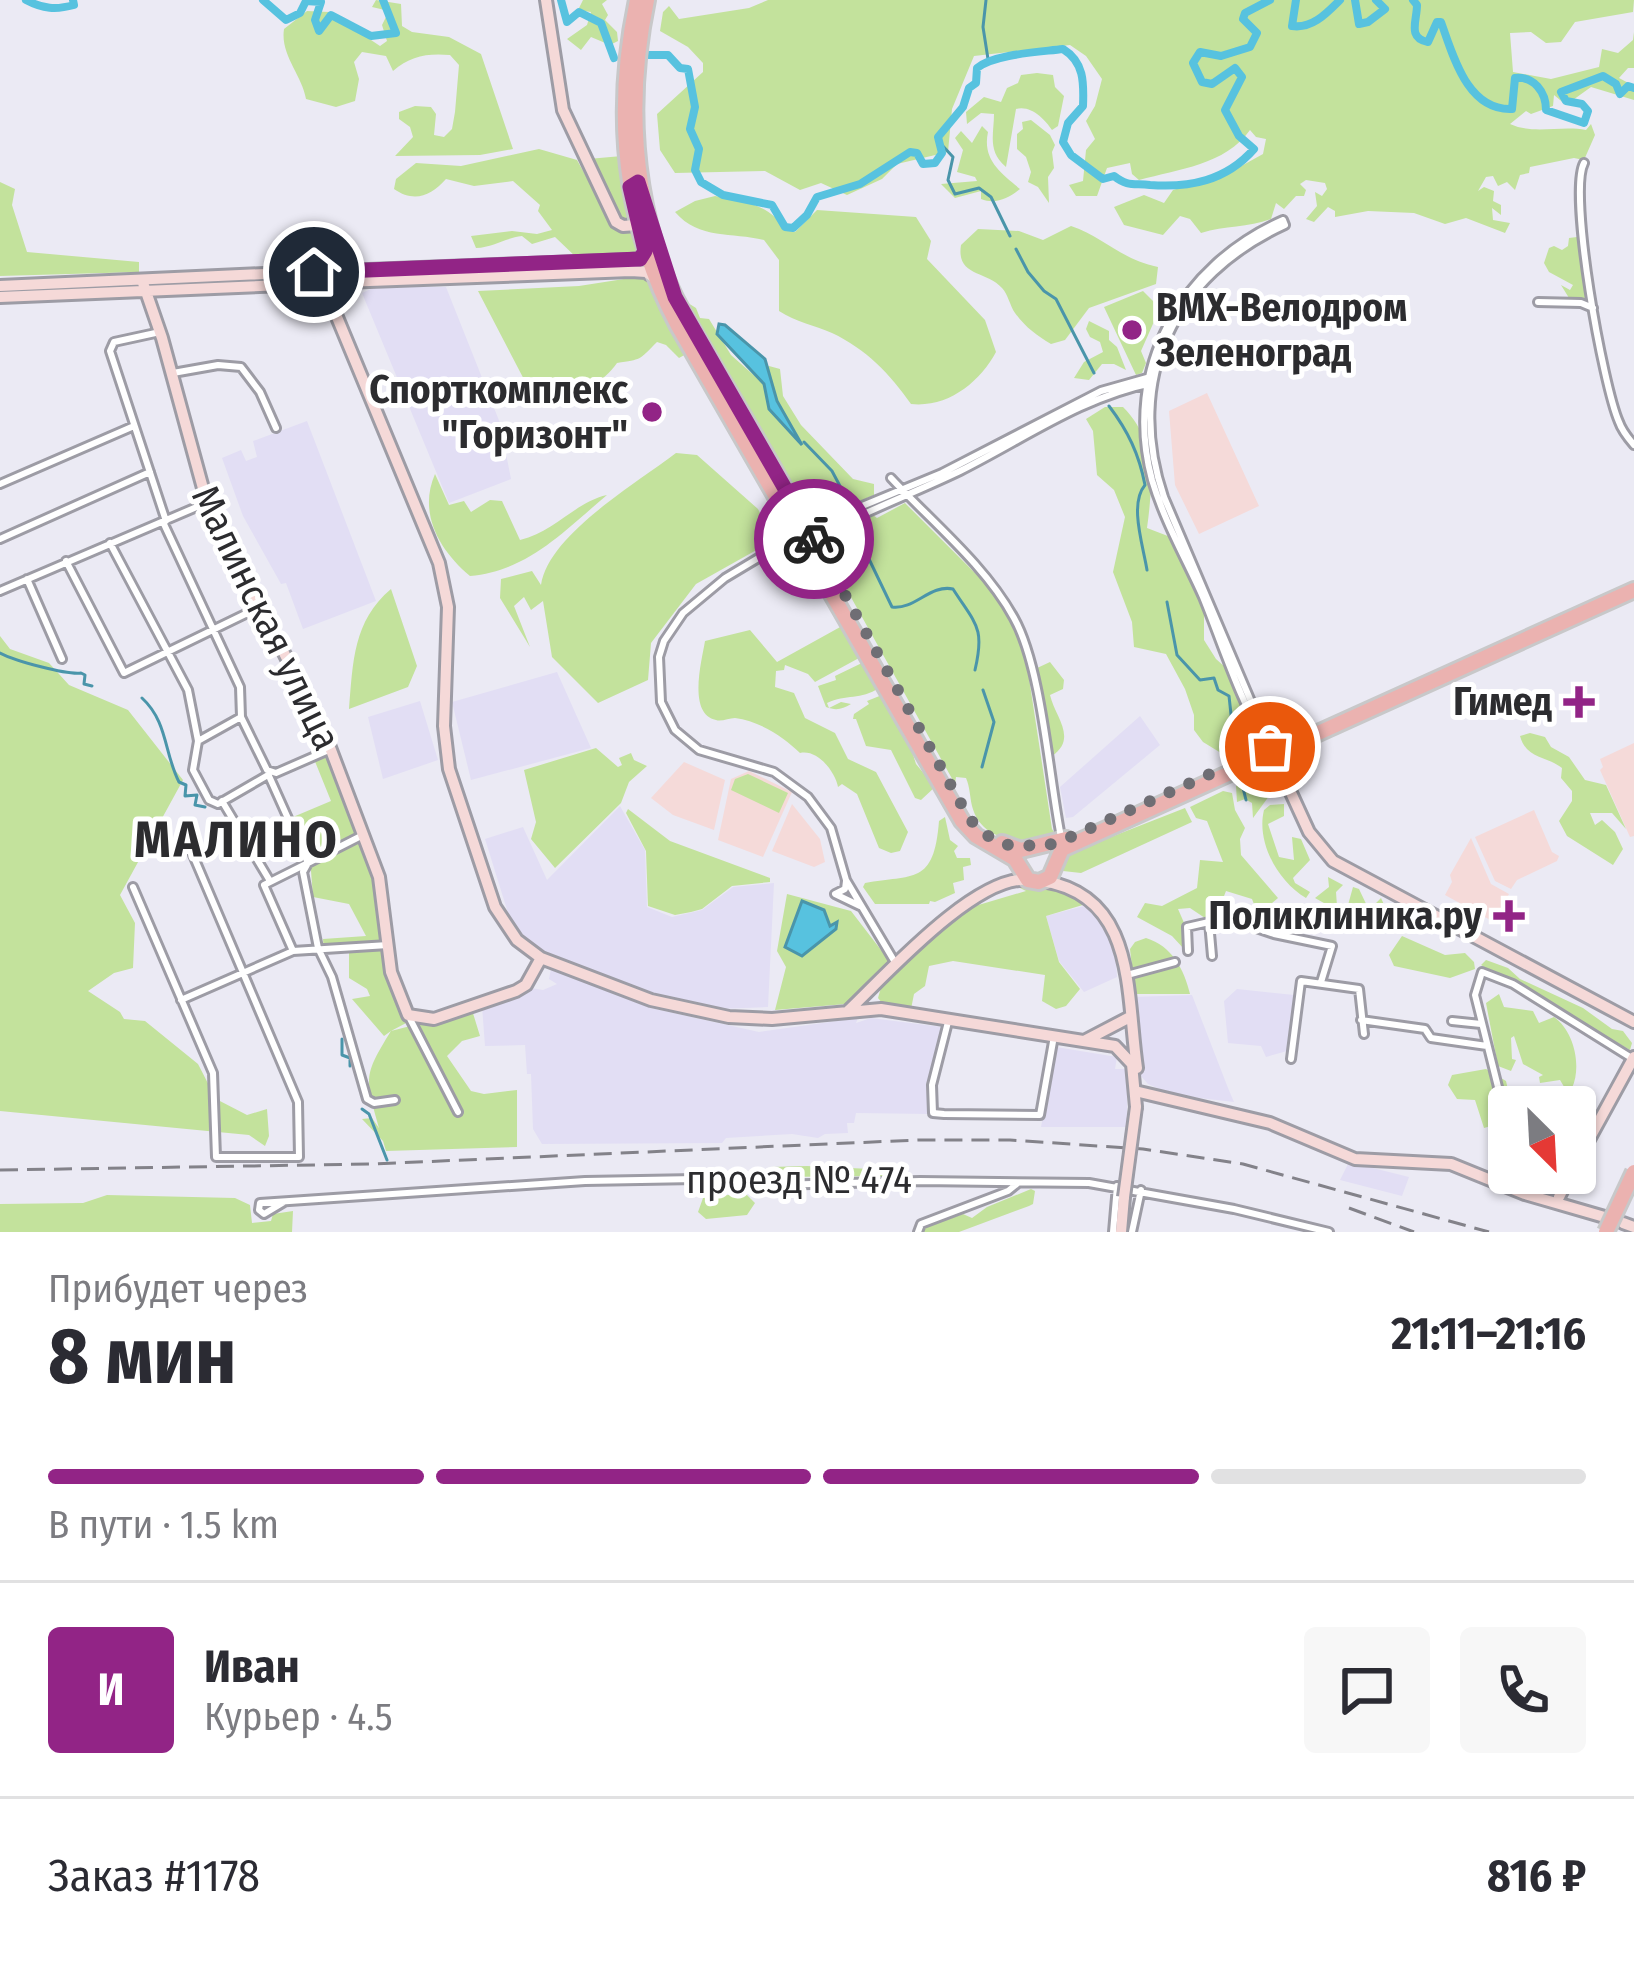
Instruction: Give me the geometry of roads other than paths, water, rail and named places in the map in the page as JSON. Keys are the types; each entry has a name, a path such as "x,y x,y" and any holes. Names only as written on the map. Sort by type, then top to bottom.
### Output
{"main road":[{"path":"637,0 624,85 638,225 655,278 807,536 966,826 1025,866 1056,865"},
{"path":"646,0 634,103 635,186 679,316"},
{"path":"1025,866 1062,841 1629,589"},
{"path":"1056,865 1062,849 1225,771"},
{"path":"1025,866 1052,850 1056,865"},
{"path":"1619,1223 1634,1172"},
{"path":"1619,1223 1634,1188"}],"street":[{"path":"546,0 557,86 576,143 616,222 638,225"},
{"path":"1584,163 1580,207 1593,308 1617,418 1634,446"},
{"path":"1150,382 1174,323 1199,285 1241,248 1286,225 1283,220 1238,244 1196,281 1169,320 1150,382 1151,439 1164,497 1271,740 1271,750 1312,838 1337,864 1634,1022"},
{"path":"327,292 339,277 638,260 645,251"},
{"path":"0,286 314,278 328,265 339,277 628,271 655,278"},
{"path":"314,278 327,292 439,563 448,607 444,726 449,769 494,907 517,940 542,958 688,1010 772,1019 880,1009 1118,1047 1132,1036"},
{"path":"0,297 143,285"},
{"name":"Малинская улица","path":"143,285 207,503 331,749 363,835 384,897 391,972 412,1017"},
{"path":"1538,302 1581,303 1593,308"},
{"path":"160,332 114,341 110,351 164,521 216,630 240,687 242,717 308,863"},
{"path":"170,374 218,365 241,367 260,392 276,428"},
{"path":"896,964 846,880 831,828 808,797 774,772 699,750 675,730 661,702 658,662 671,628 705,592 760,557 1092,400 1150,382"},
{"path":"0,484 134,426"},
{"path":"0,538 150,472"},
{"path":"891,478 992,586 1022,635 1062,841"},
{"path":"0,592 207,503"},
{"path":"110,543 188,690 198,741 194,770 209,800 222,802 269,774 331,749"},
{"path":"67,562 124,673 260,607"},
{"path":"27,579 62,659"},
{"path":"198,741 242,717"},
{"path":"222,802 270,882"},
{"path":"292,951 264,885 363,835"},
{"path":"133,886 213,1073 216,1157 298,1157 298,1102 191,841"},
{"path":"308,863 303,872 318,949 332,977 367,1099 395,1100"},
{"path":"1056,865 1062,879 1105,905 1118,930 1138,1097 1123,1232"},
{"path":"847,1012 964,905 1025,866 1099,906 1121,950"},
{"path":"846,880 845,889 835,894 863,909"},
{"path":"1188,951 1186,929 1221,916 1269,933 1332,946 1321,982"},
{"path":"1209,922 1212,956"},
{"path":"181,1000 292,951 388,946"},
{"path":"412,1017 434,1019 522,988 542,958"},
{"path":"1125,975 1175,962"},
{"path":"1497,1086 1475,988 1482,972 1492,973 1634,1058 1596,1127"},
{"path":"879,982 874,1000 880,1009"},
{"path":"1291,1059 1300,983 1359,989 1364,1034"},
{"path":"412,1017 458,1112"},
{"path":"1083,1042 1130,1017"},
{"path":"949,1019 930,1099 933,1112 944,1114 1040,1115 1054,1036"},
{"path":"1361,1020 1425,1029 1431,1038 1487,1046"},
{"path":"1452,1021 1481,1024"},
{"path":"1116,1027 1132,1036"},
{"path":"1116,1027 1110,1039 1130,1060 1138,1097"},
{"path":"1138,1097 1159,1094"},
{"path":"1138,1097 1159,1094 1270,1124 1355,1159 1451,1164 1488,1178"},
{"name":"проезд № 474","path":"260,1203 264,1214 284,1202 481,1187 690,1179 775,1185 920,1180 1128,1193 1329,1232"},
{"path":"918,1232 921,1224 1018,1183"},
{"path":"1536,1194 1619,1223"},
{"path":"1560,1200 1563,1194"}],"water":[{"path":"719,324 765,359 777,401 802,445 769,409 764,384 717,334"},
{"path":"802,901 824,910 830,926 837,922 836,929 802,956 785,947"}],"waterway":[{"path":"26,0 55,8 74,5 73,0"},
{"path":"263,0 286,20 300,13 306,1 321,2 315,20 319,31 331,15 371,36 396,33 383,0"},
{"path":"561,0 567,22 579,12 601,23 614,58"},
{"path":"986,0 983,27 988,59"},
{"path":"649,55 668,55 680,68 688,69 695,107 690,129 699,149 695,170 701,182 723,195 772,205 785,227 793,228 817,197 860,184 910,152 917,153 923,164 935,163 942,153 938,137 963,107 969,88 976,83 977,68 1030,53 1063,49 1079,66 1083,106 1068,123 1063,142 1071,155 1103,179 1114,176 1127,183 1165,186 1219,175 1254,149 1239,136 1225,110 1242,77 1235,68 1212,84 1202,82 1193,63 1200,52 1221,56 1250,47 1257,33 1243,19 1245,13 1270,0"},
{"path":"1296,0 1292,26 1318,19 1340,0"},
{"path":"1355,0 1359,24 1385,9 1376,0"},
{"path":"1413,0 1417,37 1428,42 1441,22 1464,79 1484,101 1497,107 1512,109 1515,78 1522,78 1538,86 1546,110 1584,123 1588,111 1582,104 1566,101 1561,92 1603,76 1616,84 1620,94 1628,86 1634,88"},
{"path":"941,144 953,157 948,180 955,194 979,188 991,197 1010,236"},
{"path":"1016,249 1028,272 1056,299 1094,373"},
{"path":"1109,406 1132,443 1143,474 1138,514 1147,570"},
{"path":"804,442 832,471 850,505"},
{"path":"858,521 865,535"},
{"path":"868,557 892,607 953,589 976,627 975,670"},
{"path":"1167,602 1177,655 1200,680 1214,678 1218,690 1229,696 1235,751"},
{"path":"0,653 41,667 81,673 84,684 92,686"},
{"path":"982,767 994,722 983,690"},
{"path":"142,698 161,727 174,771 186,785 185,796 197,795 195,805 205,807"},
{"path":"1242,784 1246,800"},
{"path":"342,1039 342,1055 350,1058 350,1066"},
{"path":"362,1109 369,1114 387,1160"}],"railway":[{"path":"0,1170 373,1164 1010,1140 1143,1149 1243,1164 1489,1232"},
{"path":"1349,1208 1414,1232"}],"place":[{"name":"BMX-Велодром Зеленоград","path":"1132,330"},
{"name":"Спорткомплекс \"Горизонт\"","path":"652,412"},
{"name":"Гимед","path":"1579,702"},
{"name":"Поликлиника.ру","path":"1509,916"}],"district":[{"name":"МАЛИНО","path":"237,840"}]}
